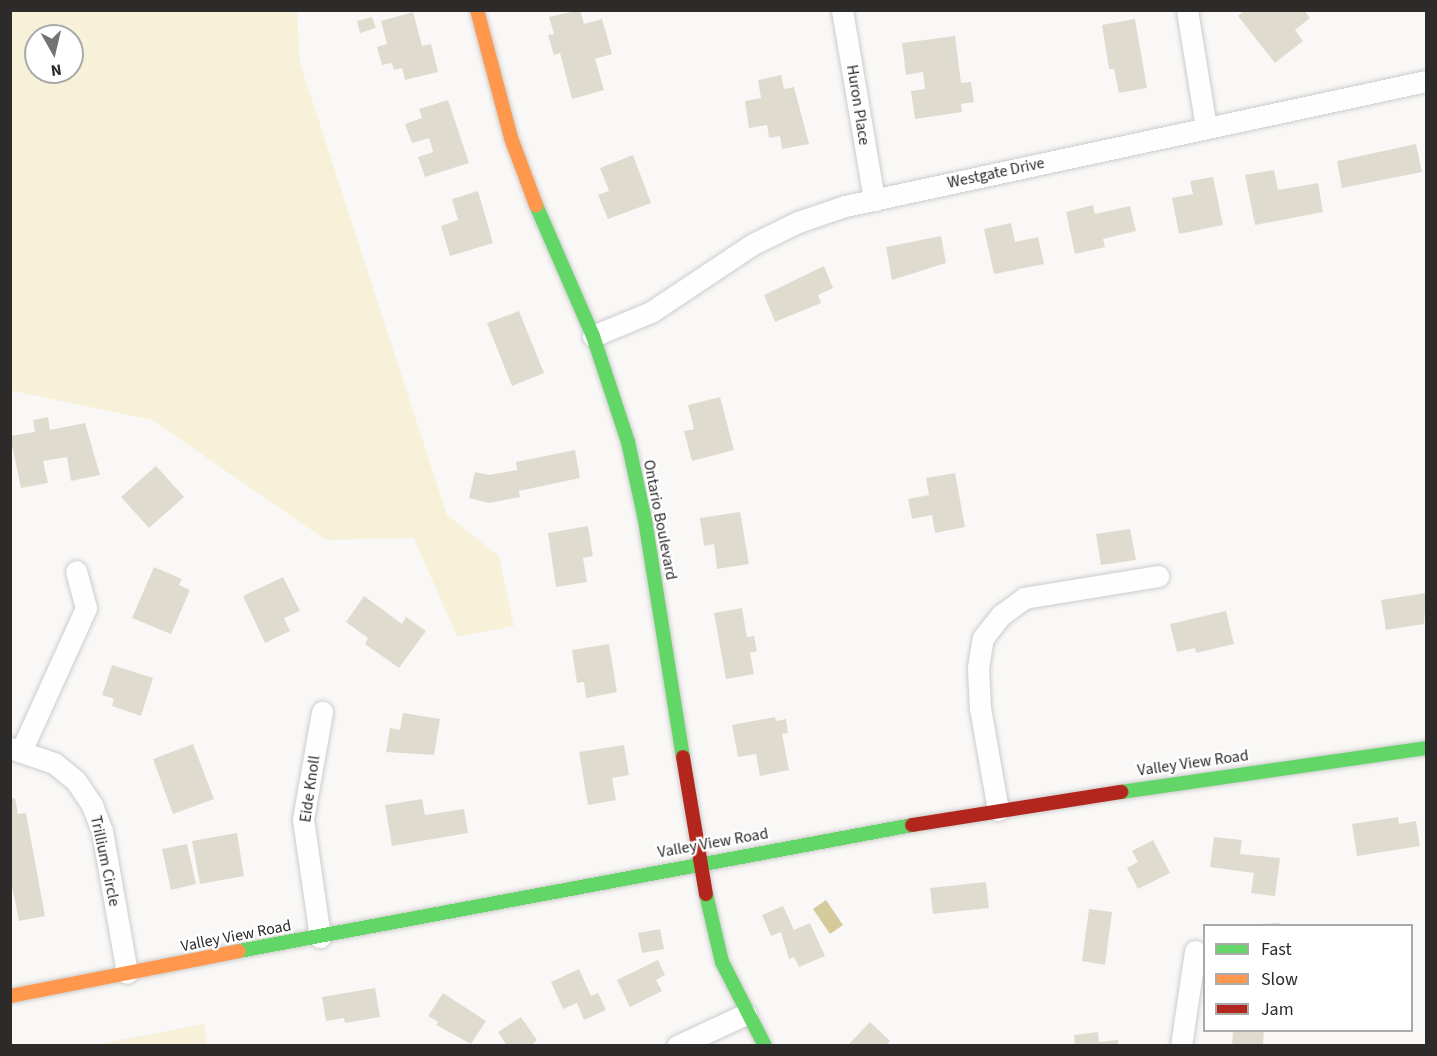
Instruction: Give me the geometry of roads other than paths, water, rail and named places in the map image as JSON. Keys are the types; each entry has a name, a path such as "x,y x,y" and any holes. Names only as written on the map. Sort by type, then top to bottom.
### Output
{"main road":[{"name":"Ontario Boulevard","path":"477,10 511,138 551,245 593,336 628,442 645,520 700,862 722,962 746,1014 765,1046"},
{"name":"Valley View Road","path":"10,996 700,862 998,810 1426,748"}],"street":[{"name":"Huron Place","path":"842,10 873,200"},
{"path":"1187,10 1206,127"},
{"name":"Westgate Drive","path":"593,336 651,312 753,244 798,222 873,200 1426,81"},
{"name":"Trillium Circle","path":"76,571 86,608 16,748 54,763 76,781 92,805 102,831 127,973"},
{"path":"998,810 981,708 978,668 983,638 1001,615 1024,598 1158,576"},
{"name":"Eide Knoll","path":"320,937 303,819 322,712"},
{"path":"1181,1046 1195,951"},
{"path":"677,1046 746,1014"}]}
